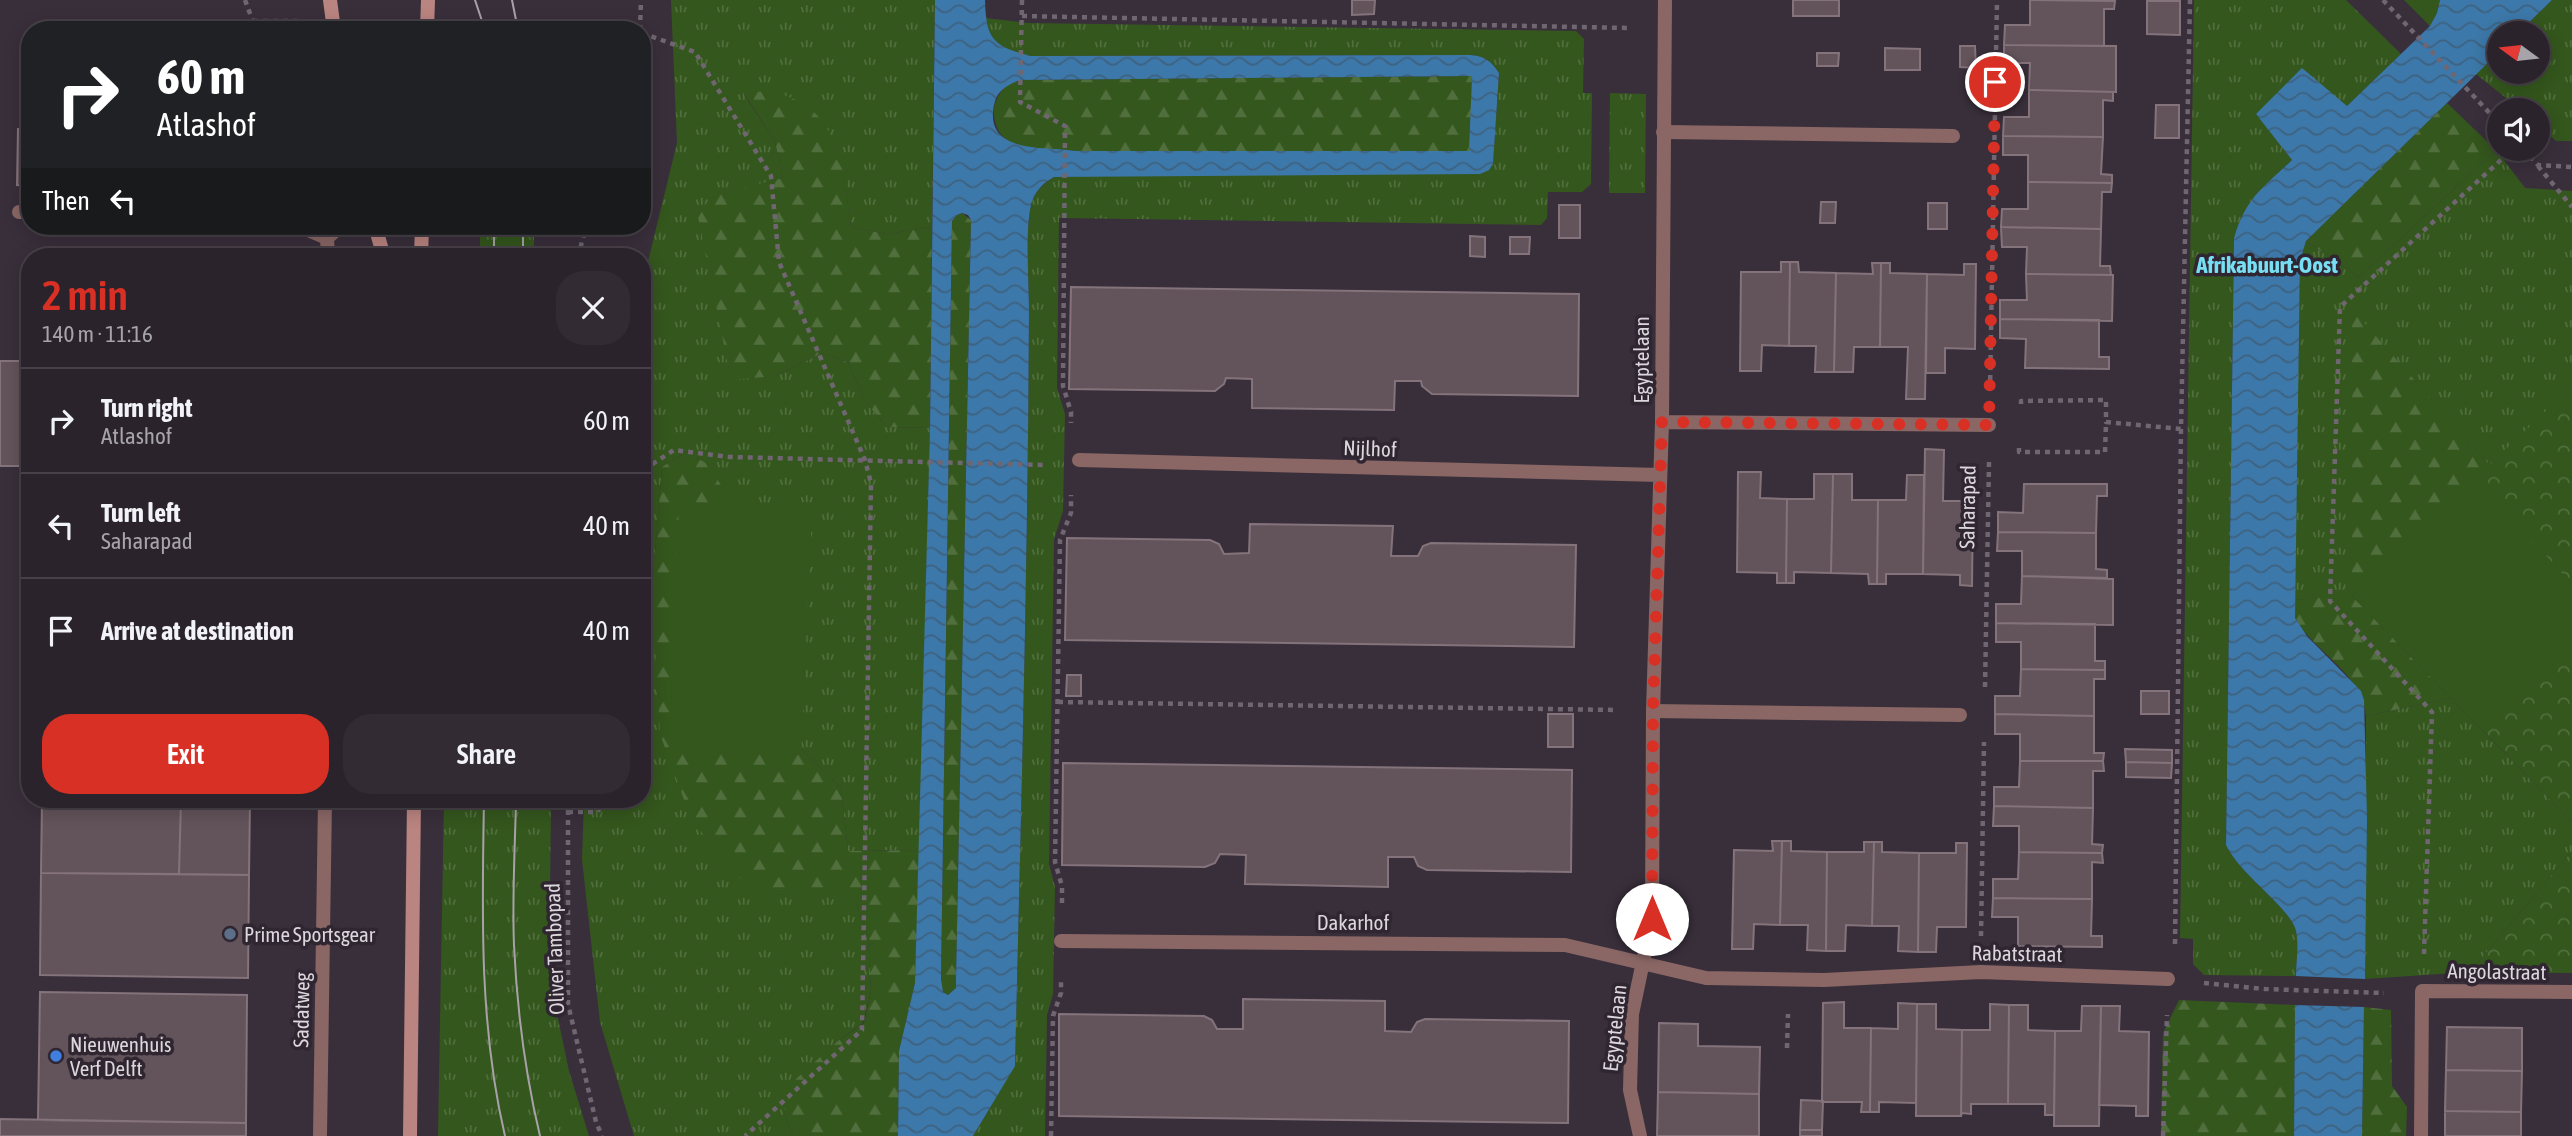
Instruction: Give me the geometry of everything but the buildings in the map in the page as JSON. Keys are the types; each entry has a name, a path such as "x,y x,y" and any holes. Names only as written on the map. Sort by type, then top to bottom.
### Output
{"street":[{"path":"330,0 333,21"},
{"path":"427,21 428,0"},
{"name":"Egyptelaan","path":"1640,1136 1630,1090 1632,1014 1652,919 1653,711 1662,422 1665,0"},
{"path":"1663,132 1953,136"},
{"path":"320,235 327,238"},
{"path":"327,238 330,235"},
{"path":"327,238 328,248"},
{"path":"1662,422 1989,425"},
{"name":"Nijlhof","path":"1079,460 1660,475"},
{"path":"1653,711 1959,715"},
{"name":"Sadatweg","path":"320,1136 325,808"},
{"path":"410,1136 414,808"},
{"name":"Dakarhof","path":"1061,941 1565,945 1643,963"},
{"name":"Rabatstraat","path":"1643,963 1706,978 1824,980 1981,972 2168,979"},
{"path":"2421,1136 2422,990"},
{"name":"Angolastraat","path":"2422,990 2572,992"}],"path":[{"path":"245,0 253,21"},
{"path":"641,0 641,21"},
{"path":"1022,0 1020,102 1065,126 1063,386 1071,412 1071,425"},
{"name":"Saharapad","path":"1985,699 1997,0"},
{"path":"2163,1136 2168,979 2175,949 2181,429 2190,0"},
{"path":"2383,0 2487,110"},
{"path":"1022,16 1664,29"},
{"path":"651,36 695,51 771,176 779,262 865,460 871,483 862,1030 745,1136"},
{"path":"2422,990 2431,712 2330,601 2340,307 2500,161"},
{"path":"2534,161 2572,207"},
{"path":"2538,165 2572,167"},
{"path":"2106,400 2106,422 2105,452 2019,452 2021,401 2106,400"},
{"path":"2106,422 2181,429"},
{"path":"1989,425 2020,427"},
{"path":"651,464 674,450 729,457 1042,464"},
{"path":"1051,1136 1053,1016 1061,993 1062,886 1055,862 1060,540 1070,513 1071,489"},
{"path":"1058,702 1653,711"},
{"path":"1981,972 1984,740"},
{"name":"Oliver Tambopad","path":"568,808 568,1004 596,1122 602,1136"},
{"path":"568,812 597,812 600,808"},
{"path":"2168,979 2265,989 2391,993"}],"green space":[{"path":"671,0 935,0 932,227 887,234 851,227 845,183 743,93 775,142 783,178 756,185 775,376 822,353 848,362 866,403 887,427 930,428 920,850 848,851 841,788 803,751 760,697 708,464 686,452 662,467 652,590 776,895 833,890 856,903 868,937 871,991 863,1023 838,1041 784,1113 793,1136 634,1136 600,1022 582,859 584,808 651,808 651,249 677,143"},
{"path":"2194,0 2346,0 2401,54 2346,107 2256,113 2292,160 2250,203 2234,238 2226,845 2232,856 2292,922 2297,936 2296,976 2204,975 2193,964 2193,939 2180,938"},
{"path":"2404,0 2440,0 2430,26"},
{"path":"2552,0 2572,0 2572,141 2556,141 2550,136 2550,98 2506,98 2488,84 2550,84 2550,21 2530,21"},
{"path":"985,18 1028,23 1576,31 1584,39 1583,93 1592,93 1591,184 1582,192 1548,192 1547,218 1541,225 1059,218 1057,388 1065,414 1063,511 1054,539 1049,864 1055,887 1053,994 1047,1015 1045,1136 973,1136 1015,1065 1027,499 1028,242 1032,200 1046,182 1054,177 1493,164 1499,73 1487,60 1470,55 1030,56 1005,49 995,41"},
{"path":"2487,63 2487,83 2476,74"},
{"path":"1472,76 1470,151 1040,149 1017,145 1007,140 999,132 994,116 996,102 1005,86 1020,80"},
{"path":"743,92 771,92 797,100 814,112 826,127 841,164 851,227 887,234 932,227 930,428 887,427 866,403 848,362 822,353 775,376 731,380 697,212 717,194 783,178 775,142"},
{"path":"1610,93 1646,94 1645,193 1609,193"},
{"path":"2447,103 2487,141 2487,158 2359,277 2306,241"},
{"path":"2487,158 2487,161 2504,161 2525,188 2572,191 2572,386 2490,466 2352,310 2352,596 2294,600 2300,261 2306,241 2359,277"},
{"path":"962,213 971,220 956,988 948,995 943,992 941,986 952,221"},
{"path":"480,235 534,235 534,248 480,248"},
{"path":"2352,309 2490,466 2352,596 2451,698 2366,716 2357,689 2295,618 2294,600 2352,595"},
{"path":"2572,386 2572,822 2352,596"},
{"path":"686,452 708,464 730,500 746,622 760,697 803,751 841,788 848,851 920,850 915,983 899,1051 898,1136 793,1136 784,1113 796,1079 838,1041 864,1023 871,991 868,937 856,903 833,891 776,895 732,874 690,816 660,734 652,590 662,467"},
{"path":"2475,479 2572,584 2572,646 2482,730 2352,596"},
{"path":"679,507 812,513 801,755 669,750"},
{"path":"2451,698 2572,822 2572,851 2470,972 2365,979 2366,716"},
{"path":"444,808 551,808 549,976 569,1071 589,1136 438,1136"},
{"path":"2572,851 2572,973 2470,972"},
{"path":"2179,1000 2295,1005 2294,1136 2161,1136 2163,1033"},
{"path":"2364,1007 2391,1010 2392,1086 2407,1107 2406,1136 2362,1136"}],"water":[{"path":"935,0 985,0 987,24 994,39 1008,49 1030,56 1470,55 1487,60 1499,73 1493,164 1489,170 1480,174 1054,177 1034,196 1029,216 1028,242 1027,499 1015,1066 973,1136 898,1136 899,1051 915,983 930,428","holes":["1472,76 1469,151 1076,151 1020,145 998,133 993,121 998,95 1007,86 1020,80","962,213 968,215 971,220 956,988 948,995 943,992 941,979 952,221"]},
{"path":"2440,0 2552,0 2530,21 2487,21 2487,64 2306,241 2300,261 2295,618 2307,636 2361,691 2364,700 2367,818 2365,979 2296,976 2297,936 2292,922 2232,856 2226,845 2234,238 2250,203 2292,160 2256,114 2302,68 2347,106 2430,26"},
{"path":"2295,1005 2364,1007 2362,1136 2294,1136"}],"tram line":[{"path":"475,0 482,21"},
{"path":"512,0 516,21"},
{"path":"494,235 494,248"},
{"path":"523,235 523,248"},
{"path":"484,808 483,927 486,1011 490,1053 505,1136"},
{"path":"516,808 513,909 515,969 526,1065 540,1136"}],"place":[{"name":"Prime Sportsgear","path":"230,934"},
{"name":"Nieuwenhuis Verf Delft","path":"56,1056"}],"district":[{"name":"Afrikabuurt-Oost","path":"2267,265"}],"route":[{"path":"1652,919 1653,711 1662,422 1989,425 1995,82"}]}
